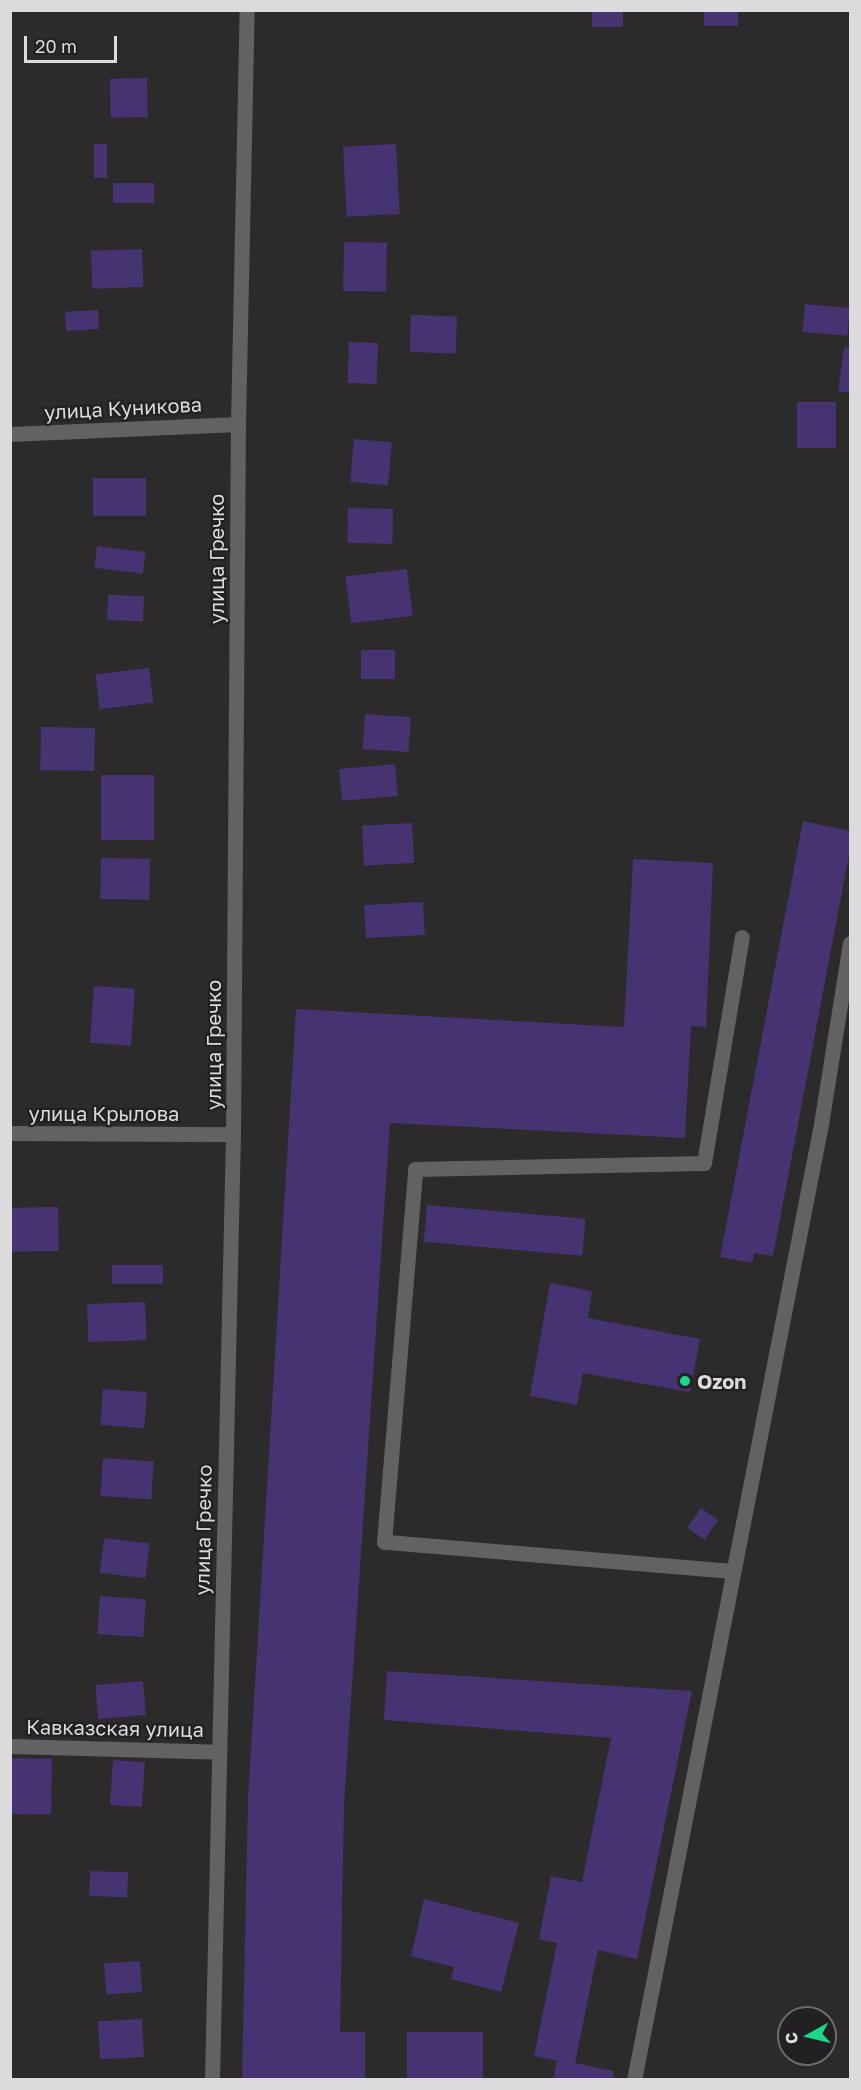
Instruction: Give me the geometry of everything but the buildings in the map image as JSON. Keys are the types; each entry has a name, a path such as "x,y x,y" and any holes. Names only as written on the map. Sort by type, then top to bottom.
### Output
{"street":[{"name":"улица Гречко","path":"212,2079 233,1134 238,423 247,10"},
{"name":"улица Куникова","path":"10,434 238,423"},
{"path":"732,1571 384,1542 415,1169 704,1163 742,937"},
{"path":"634,2079 821,1124 850,943"},
{"name":"улица Крылова","path":"10,1133 233,1134"},
{"name":"Кавказская улица","path":"10,1746 219,1752"}],"place":[{"name":"Ozon","path":"685,1381"}]}
